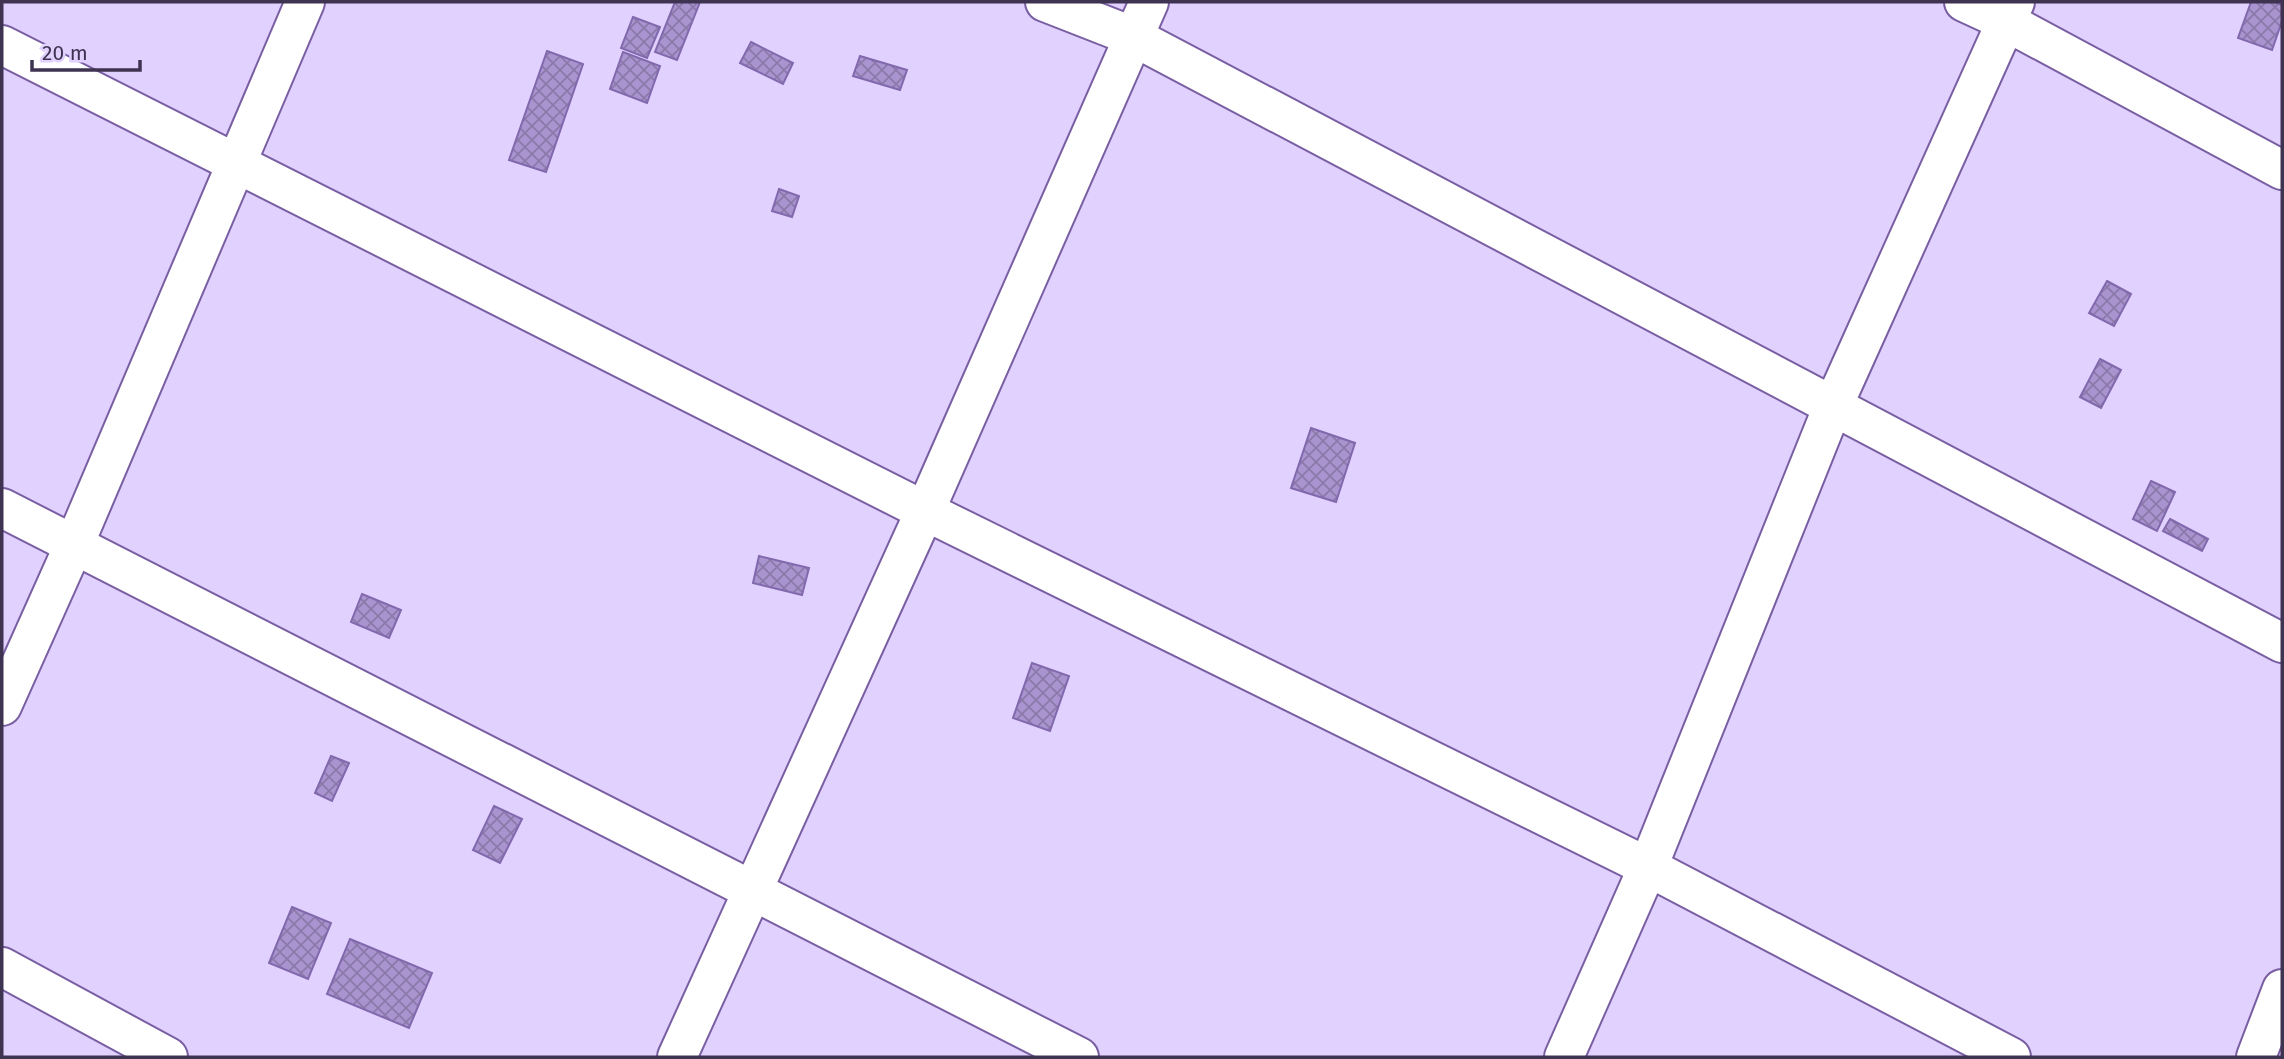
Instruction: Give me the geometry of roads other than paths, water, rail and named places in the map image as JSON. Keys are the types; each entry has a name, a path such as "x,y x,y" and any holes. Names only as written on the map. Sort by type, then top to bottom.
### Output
{"street":[{"path":"2,706 74,545 305,2"},
{"path":"1045,2 1132,36 2282,643"},
{"path":"677,1057 925,511 1149,2"},
{"path":"1964,2 2010,11 2282,170"},
{"path":"1564,1057 1648,867 1833,406 2010,11"},
{"path":"2,45 925,511 1648,867 2011,1057"},
{"path":"2,508 1079,1057"},
{"path":"2,967 168,1057"},
{"path":"2256,1057 2282,989"}]}
